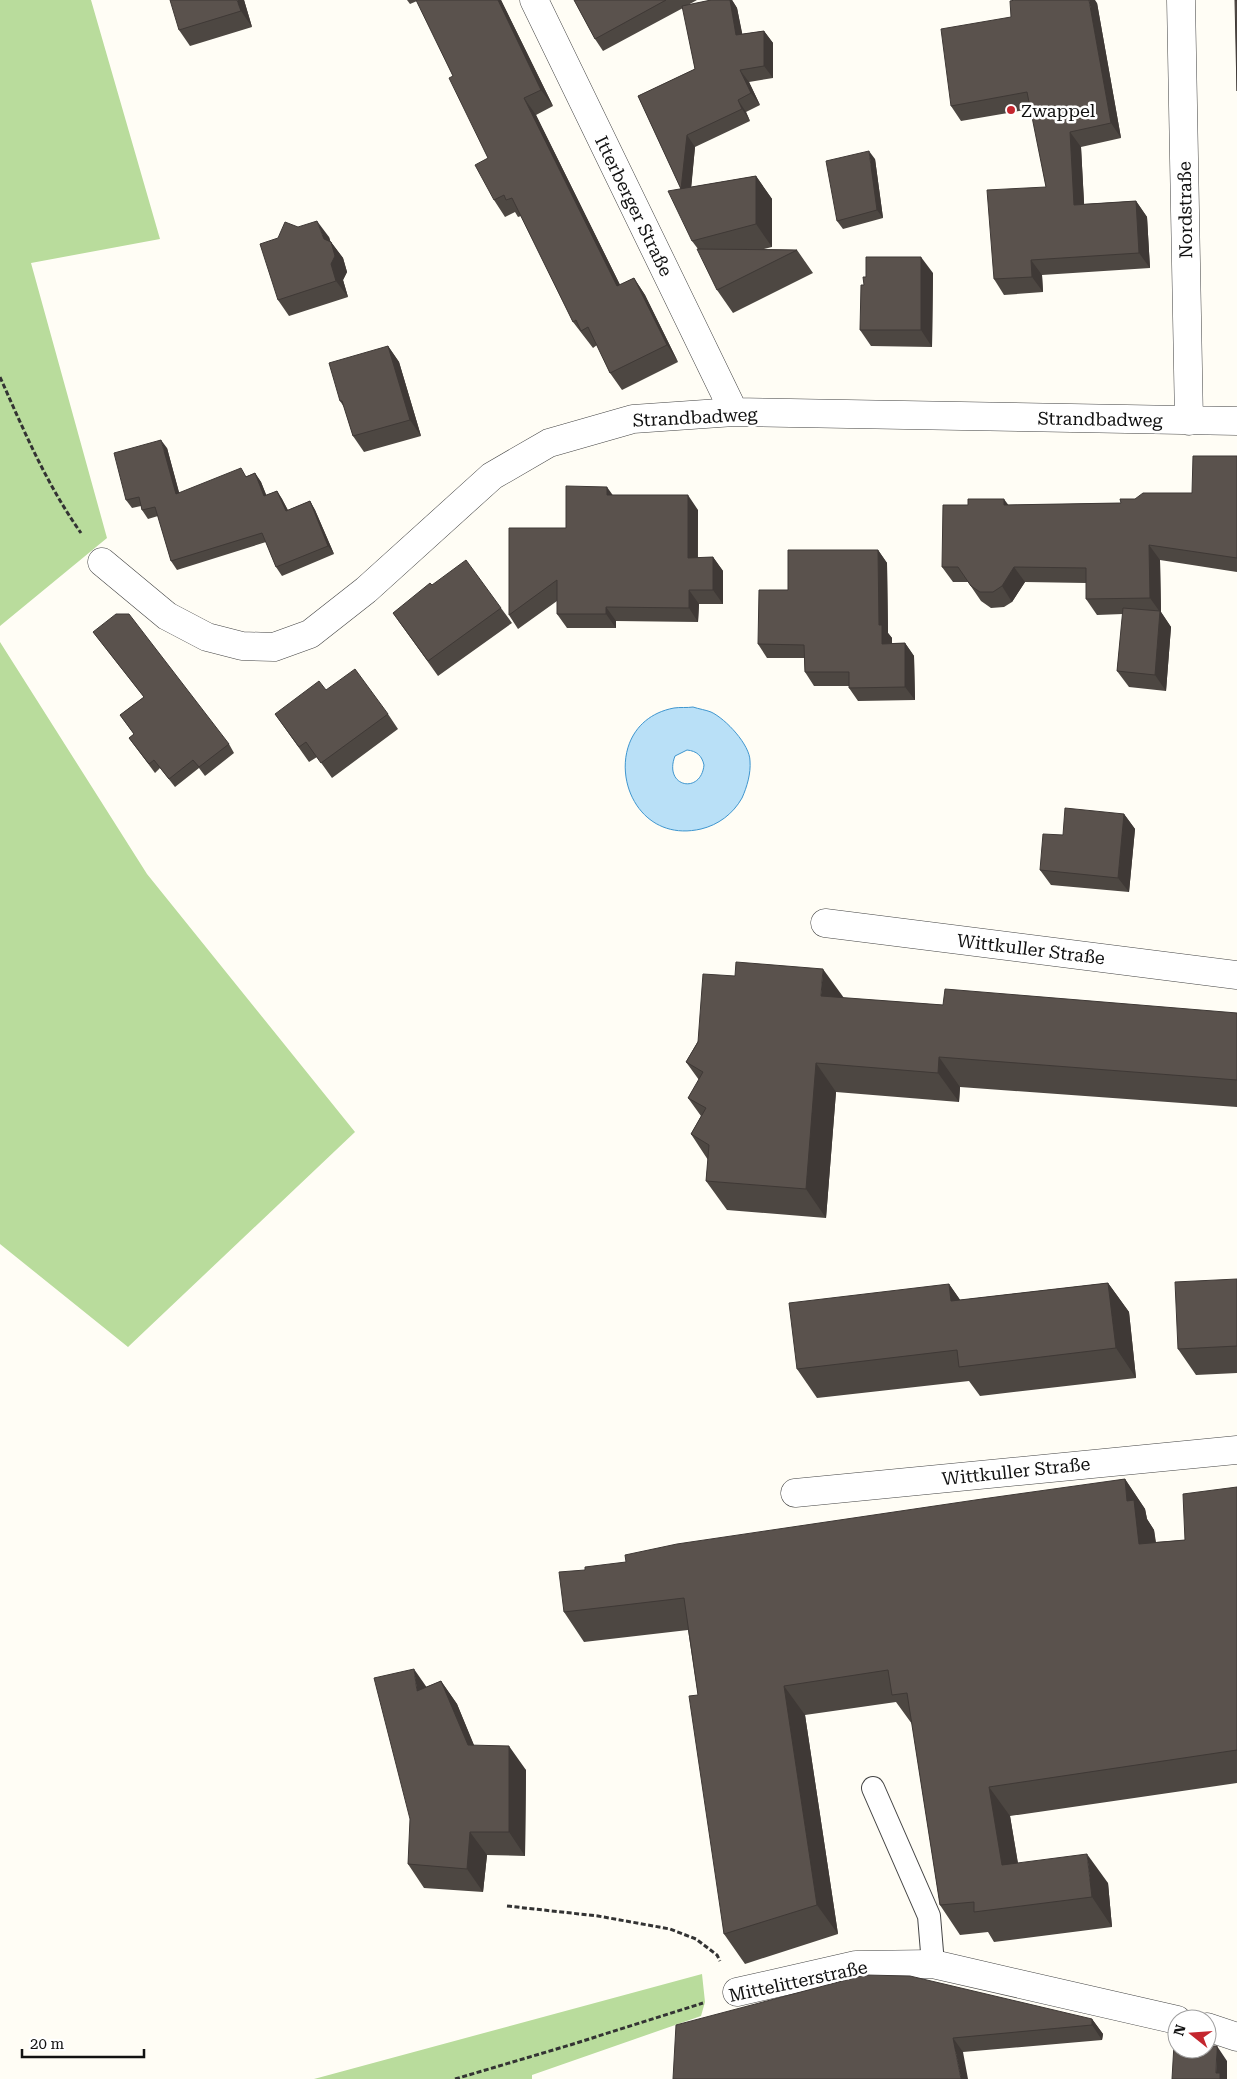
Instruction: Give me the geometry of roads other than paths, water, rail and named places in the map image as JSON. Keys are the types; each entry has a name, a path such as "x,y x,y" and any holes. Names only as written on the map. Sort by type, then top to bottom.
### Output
{"street":[{"name":"Itterberger Straße","path":"534,0 734,412"},
{"name":"Nordstraße","path":"1181,0 1189,421"},
{"name":"Strandbadweg","path":"102,562 167,616 207,636 242,646 274,647 310,634 366,590 492,476 549,442 633,419 734,412 1237,421"},
{"name":"Wittkuller Straße","path":"825,923 1237,975"},
{"name":"Wittkuller Straße","path":"795,1493 1237,1450"},
{"name":"Mittelitterstraße","path":"737,1992 856,1965 933,1964 1167,2018"},
{"path":"1217,2031 1237,2038"}],"lane":[{"path":"873,1788 929,1916 933,1964"}],"water":[{"path":"693,707 717,715 742,740 749,755 749,775 742,798 724,818 713,825 701,829 673,830 651,820 635,803 627,781 626,758 633,736 649,718 674,708","holes":["687,750 699,754 704,765 697,781 690,784 678,780 674,775 673,767 675,756"]}],"place":[{"name":"Zwappel","path":"1011,110"}]}
